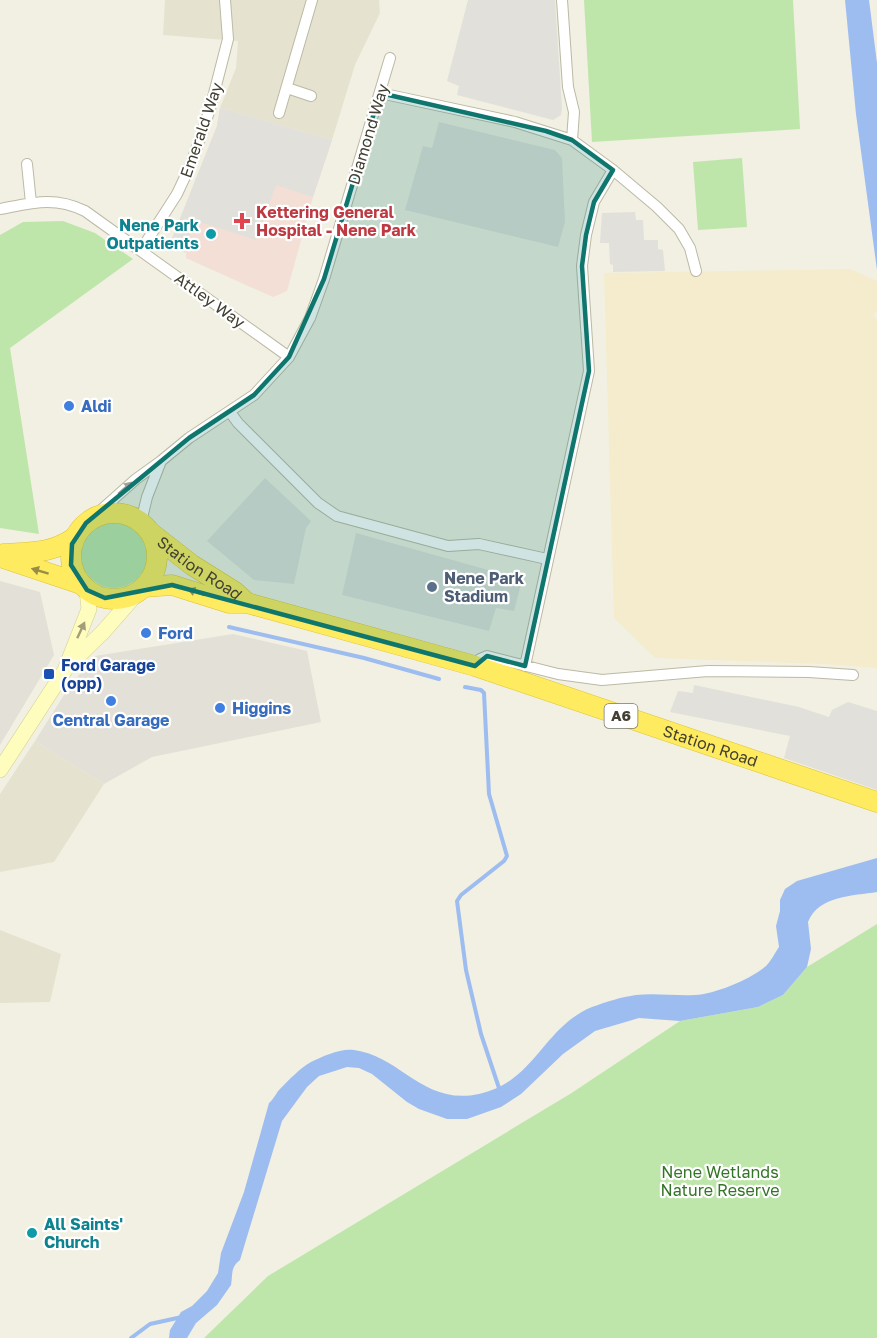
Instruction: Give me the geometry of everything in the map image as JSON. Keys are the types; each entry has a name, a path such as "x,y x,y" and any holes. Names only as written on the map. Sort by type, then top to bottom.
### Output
{"highway":[{"path":"0,556 84,587 98,596 112,599 126,597 141,589 152,576 156,564 156,545 146,527 128,515 113,512 91,519 81,527 74,538 71,565 84,587"},
{"name":"Station Road","path":"146,527 192,565 235,592 247,603"},
{"path":"0,556 47,551 60,547 74,538"},
{"name":"Station Road","path":"141,589 172,585 229,603 247,603 475,666 877,802"}],"main road":[{"path":"0,770 65,670 89,609 84,587"},
{"path":"65,670 141,589"}],"street":[{"name":"Emerald Way","path":"141,250 177,194 191,164 210,109 228,39 225,0"},
{"path":"279,113 312,0"},
{"path":"562,0 568,87 574,111 572,140"},
{"name":"Diamond Way","path":"91,519 136,479 189,438 254,395 289,357 310,318 324,279 390,58"},
{"path":"287,88 311,96"},
{"path":"380,93 515,122 572,140 613,170 657,207 678,229 690,249 696,271"},
{"path":"27,164 31,203"},
{"path":"525,666 589,371 582,266 586,235 594,202 613,170"},
{"name":"Attley Way","path":"0,209 54,201 70,203 141,250 289,357"},
{"path":"230,412 238,423 318,502 337,516 351,522 448,546 479,544 547,559"},
{"name":"Diamond Way","path":"146,527 147,497 161,461"},
{"name":"Station Road","path":"475,666 480,659 487,656 558,674 602,680 708,671 853,675"}],"highlighted area":[{"path":"380,93 546,131 572,140 613,170 594,202 586,235 582,266 589,371 525,666 487,656 475,666 172,585 105,598 87,590 71,565 72,544 86,523 189,438 254,395 289,357 324,279"}],"shaded area":[{"path":"165,0 379,0 380,13 355,65 332,140 220,108 236,68 238,41 163,35"},
{"path":"468,0 555,0 561,115 553,120 457,95 459,86 447,81"},
{"name":"Kettering General Hospital - Nene Park","path":"220,108 332,140 313,197 287,291 273,297 186,258 186,253 169,246 217,126"},
{"name":"Kettering General Hospital - Nene Park","path":"220,108 332,140 313,197 276,185 256,240 194,220 186,245 169,246 217,126"},
{"path":"439,122 555,150 562,158 565,222 558,247 405,210 423,146 432,148"},
{"path":"635,212 636,220 643,220 644,240 658,240 658,249 663,250 665,271 613,272 613,265 610,264 609,243 600,243 602,213"},
{"path":"850,269 877,281 877,311 873,315 877,320 877,668 655,658 614,618 604,273"},
{"path":"265,478 311,521 306,528 294,584 254,580 207,541"},
{"name":"Nene Park Stadium","path":"356,533 488,570 502,578 522,580 514,611 496,608 489,631 342,595"},
{"path":"0,581 40,592 54,655 0,745"},
{"path":"233,634 307,651 321,722 152,757 104,784 35,741 69,687 95,656"},
{"path":"694,685 799,707 829,717 832,710 848,702 877,711 877,790 784,758 790,736 670,712 678,691 693,693"},
{"path":"35,741 104,784 54,862 0,872 0,794"},
{"path":"0,930 61,954 50,1002 0,1003"}],"green space":[{"path":"584,0 793,0 800,129 592,142"},
{"path":"742,158 747,227 698,230 693,162"},
{"path":"63,221 95,233 133,259 10,348 39,534 0,528 0,235 23,222"},
{"path":"114,522 127,525 137,532 144,542 147,555 144,568 137,578 127,585 114,588 101,585 91,578 84,568 81,555 84,542 91,532 101,525"},
{"name":"Nene Wetlands Nature Reserve","path":"877,924 877,1338 204,1338 268,1276 570,1094 680,1021 758,1007 783,995 807,967"}],"water":[{"path":"845,0 869,0 877,63 877,270 856,114"},
{"path":"877,858 877,892 838,898 820,906 808,922 811,949 807,967 783,995 758,1007 680,1021 639,1018 595,1031 563,1054 521,1094 501,1107 467,1119 447,1119 419,1109 372,1074 359,1068 347,1067 319,1076 307,1087 282,1121 240,1260 233,1269 231,1285 217,1305 196,1323 187,1338 169,1338 170,1330 181,1312 192,1306 207,1291 218,1273 221,1253 244,1192 269,1103 295,1074 307,1065 332,1053 354,1050 371,1054 427,1087 442,1093 459,1096 479,1094 498,1088 526,1066 562,1027 575,1016 592,1007 636,995 703,994 722,989 751,976 766,966 779,947 776,926 780,900 785,889 797,881"}],"waterway":[{"path":"229,627 364,658 439,679"},
{"path":"465,687 481,690 484,693 489,794 507,856 457,901 466,970 481,1034 500,1091"},
{"path":"131,1338 150,1324 182,1317"}],"place":[{"name":"Kettering General Hospital - Nene Park","path":"242,221"},
{"name":"Nene Park Outpatients","path":"211,234"},
{"name":"Aldi","path":"69,406"},
{"name":"Nene Park Stadium","path":"432,587"},
{"name":"Ford","path":"146,633"},
{"name":"Ford Garage (opp)","path":"49,674"},
{"name":"Central Garage","path":"111,701"},
{"name":"Higgins","path":"220,708"},
{"name":"All Saints' Church","path":"32,1233"}]}
